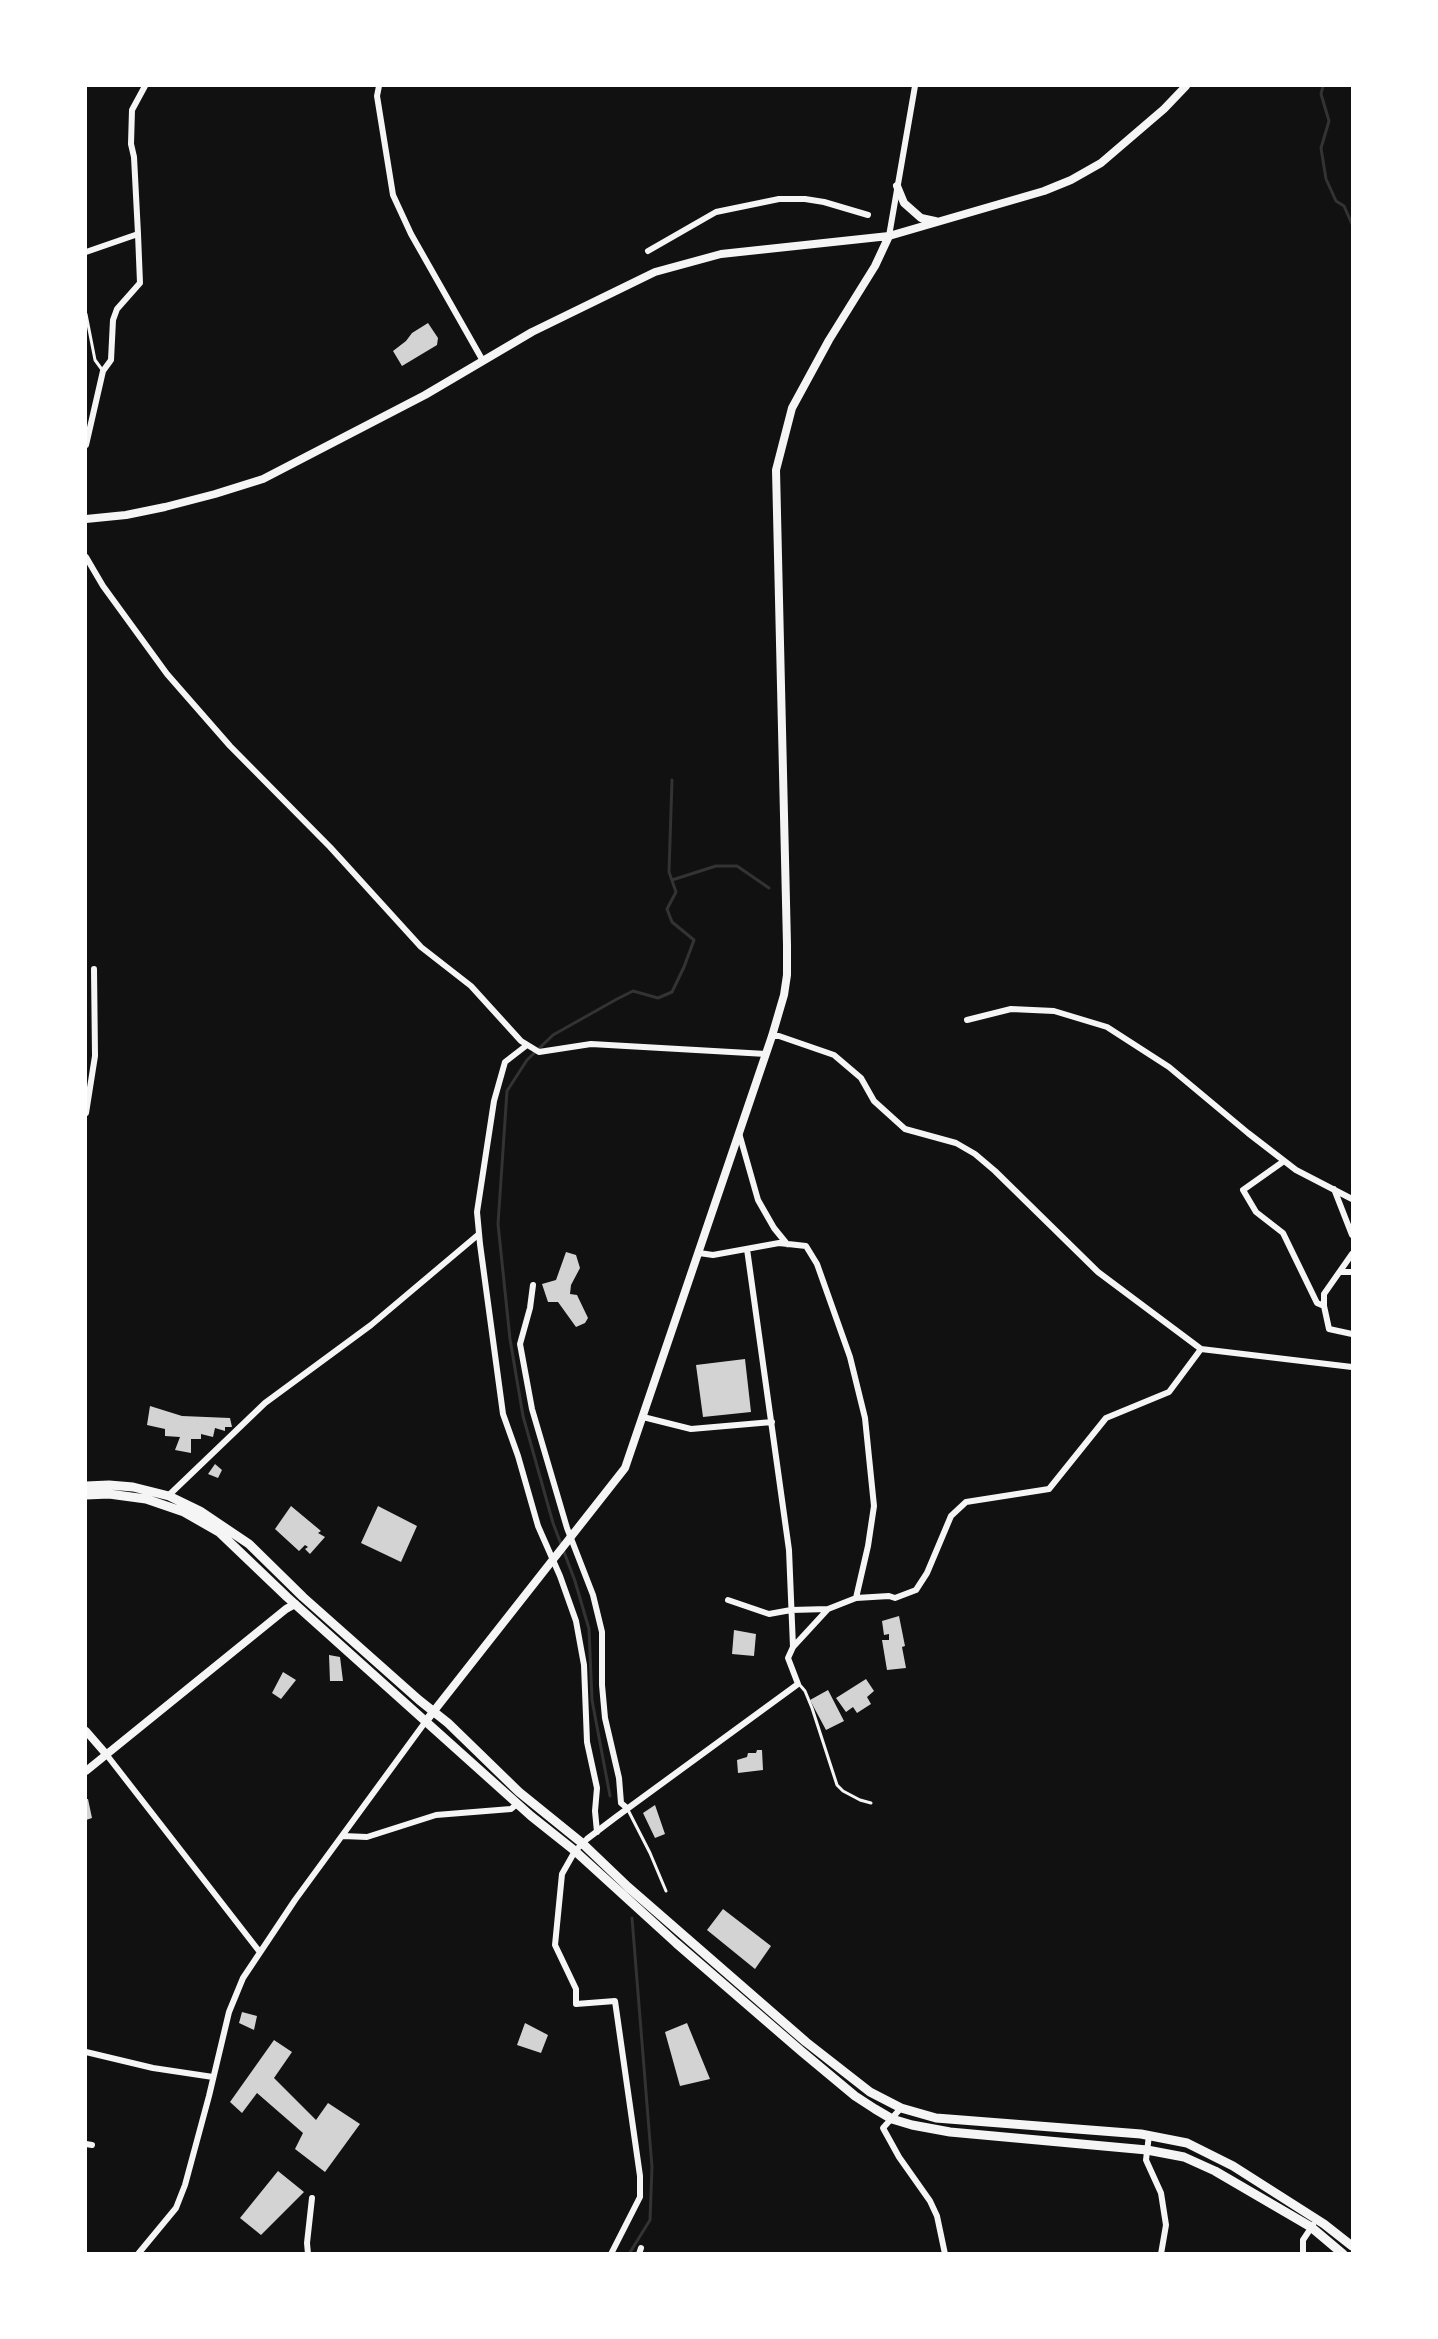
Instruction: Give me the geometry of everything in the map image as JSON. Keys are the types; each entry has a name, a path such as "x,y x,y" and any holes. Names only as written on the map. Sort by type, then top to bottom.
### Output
{"main road":[{"path":"86,1486 125,1486 169,1496 200,1511 249,1544 303,1597 435,1712 579,1847 611,1885 833,2078 855,2096 892,2119 950,2132 1147,2150 1184,2157 1215,2171 1353,2246"},
{"path":"86,1495 109,1494 146,1499 184,1512 219,1532 295,1604 517,1804 616,1875 845,2074 870,2092 901,2108 936,2118 1149,2135 1187,2143 1233,2166 1314,2224 1343,2253"}],"street":[{"path":"86,445 103,371 111,360 113,320 117,309 140,283 136,183 131,144 132,110 145,86"},
{"path":"379,86 378,96 393,195 411,234 483,361"},
{"path":"138,2253 176,2208 185,2185 229,2012 243,1978 259,1951 426,1721 553,1563 570,1537 625,1467 643,1417 772,1036 784,995 787,975 776,470 792,408 829,340 875,266 889,236 915,86"},
{"path":"86,519 118,516 165,507 263,479 425,395 532,332 655,272 721,254 889,236 946,221 1071,180 1101,163 1164,109 1186,86"},
{"path":"897,186 904,203 921,218 928,221 946,221"},
{"path":"648,251 716,212 779,199 814,200 868,215"},
{"path":"86,252 138,234"},
{"path":"86,557 103,586 166,674 230,746 330,847 421,947 471,986 521,1041 539,1052 591,1044 766,1054"},
{"path":"86,1113 95,1056 94,969"},
{"path":"967,1020 1011,1009 1054,1011 1107,1027 1169,1067 1296,1170 1353,1199"},
{"path":"772,1036 779,1036 834,1055 861,1078 874,1101 905,1129 956,1143 975,1154 1098,1272 1201,1349 1353,1366"},
{"path":"530,1046 505,1062 494,1101 477,1212 503,1414 538,1526 560,1576 576,1621 584,1665 587,1742 597,1788 595,1811 600,1830"},
{"path":"739,1133 758,1200 774,1228 787,1244"},
{"path":"1284,1161 1243,1190 1256,1212 1283,1233 1317,1303 1324,1306"},
{"path":"1334,1189 1353,1235"},
{"path":"162,1504 265,1403 371,1325 479,1234"},
{"path":"699,1253 713,1255 787,1244 806,1246 817,1264 850,1357 865,1418 874,1506 856,1598"},
{"path":"611,2253 640,2197 640,2175 615,2001 576,2004 576,1989 555,1945 562,1874 579,1847 615,1817 798,1684 789,1659 793,1647 789,1550 747,1249"},
{"path":"1353,1254 1324,1294 1324,1306 1329,1329 1353,1334"},
{"path":"1341,1272 1353,1272"},
{"path":"533,1285 530,1308 520,1344 532,1409 570,1537 593,1594 602,1632 602,1685 605,1718 619,1778 621,1803 627,1808"},
{"path":"728,1600 769,1614 791,1610 828,1609 856,1598 889,1596 895,1598 916,1590 927,1573 951,1516 966,1502 1049,1489 1106,1418 1169,1392 1201,1349"},
{"path":"643,1417 691,1429 772,1422"},
{"path":"86,1771 295,1604"},
{"path":"793,1647 828,1609"},
{"path":"86,1731 259,1951"},
{"path":"343,1836 367,1837 436,1815 511,1809 517,1804"},
{"path":"86,2052 153,2068 213,2077"},
{"path":"901,2108 883,2128 899,2157 930,2201 937,2216 945,2253"},
{"path":"1149,2135 1146,2160 1161,2193 1166,2225 1161,2253"},
{"path":"308,2253 312,2198"},
{"path":"1303,2253 1303,2240 1314,2224"}],"lane":[{"path":"86,314 95,360 103,371"},
{"path":"798,1684 805,1691 812,1708 837,1785 860,1800 871,1803"},
{"path":"627,1808 666,1891"}],"building":[{"path":"428,323 438,338 437,345 402,366 393,351 412,333"},
{"path":"566,1252 576,1255 580,1268 571,1285 570,1294 577,1295 588,1318 585,1323 576,1327 558,1302 548,1302 542,1284 556,1280"},
{"path":"745,1359 751,1412 703,1417 696,1365"},
{"path":"150,1406 182,1416 230,1418 232,1427 225,1427 225,1431 215,1428 213,1437 201,1434 201,1439 191,1439 191,1453 175,1450 180,1437 165,1436 165,1429 147,1425"},
{"path":"215,1464 222,1470 218,1478 208,1474"},
{"path":"291,1506 325,1537 310,1554 305,1549 308,1547 305,1545 299,1551 275,1529"},
{"path":"378,1506 417,1526 401,1562 361,1543"},
{"path":"899,1616 905,1646 902,1647 906,1668 887,1670 882,1640 889,1640 889,1634 884,1635 882,1621"},
{"path":"734,1630 756,1634 754,1656 732,1654"},
{"path":"329,1655 340,1657 343,1681 330,1681"},
{"path":"283,1672 296,1680 281,1699 272,1693"},
{"path":"866,1679 874,1691 867,1697 871,1704 857,1713 853,1707 846,1712 836,1698"},
{"path":"828,1690 844,1721 826,1730 810,1700"},
{"path":"757,1750 762,1750 763,1770 738,1773 737,1760 747,1757 748,1753 756,1753"},
{"path":"86,1799 88,1799 92,1818 86,1820"},
{"path":"655,1805 665,1834 655,1838 643,1813"},
{"path":"723,1909 771,1946 755,1969 707,1930"},
{"path":"242,2012 257,2016 254,2030 239,2023"},
{"path":"525,2023 548,2035 541,2053 517,2045"},
{"path":"687,2023 710,2079 680,2086 665,2032"},
{"path":"274,2040 292,2052 274,2078 316,2120 328,2103 360,2124 325,2172 295,2149 303,2133 257,2093 242,2113 230,2102"},
{"path":"278,2171 304,2192 261,2235 240,2218"}],"waterway":[{"path":"1323,86 1321,94 1329,121 1321,148 1326,179 1336,201 1344,206 1352,224"},
{"path":"610,1796 592,1700 589,1629 575,1581 553,1523 523,1416 510,1339 498,1224 507,1091 527,1060 553,1035 633,991 658,998 672,992 684,967 694,940 672,922 667,909 676,892 669,872 672,780"},
{"path":"672,880 716,866 737,866 769,888"},
{"path":"629,2254 650,2220 652,2167 632,1918"}]}
